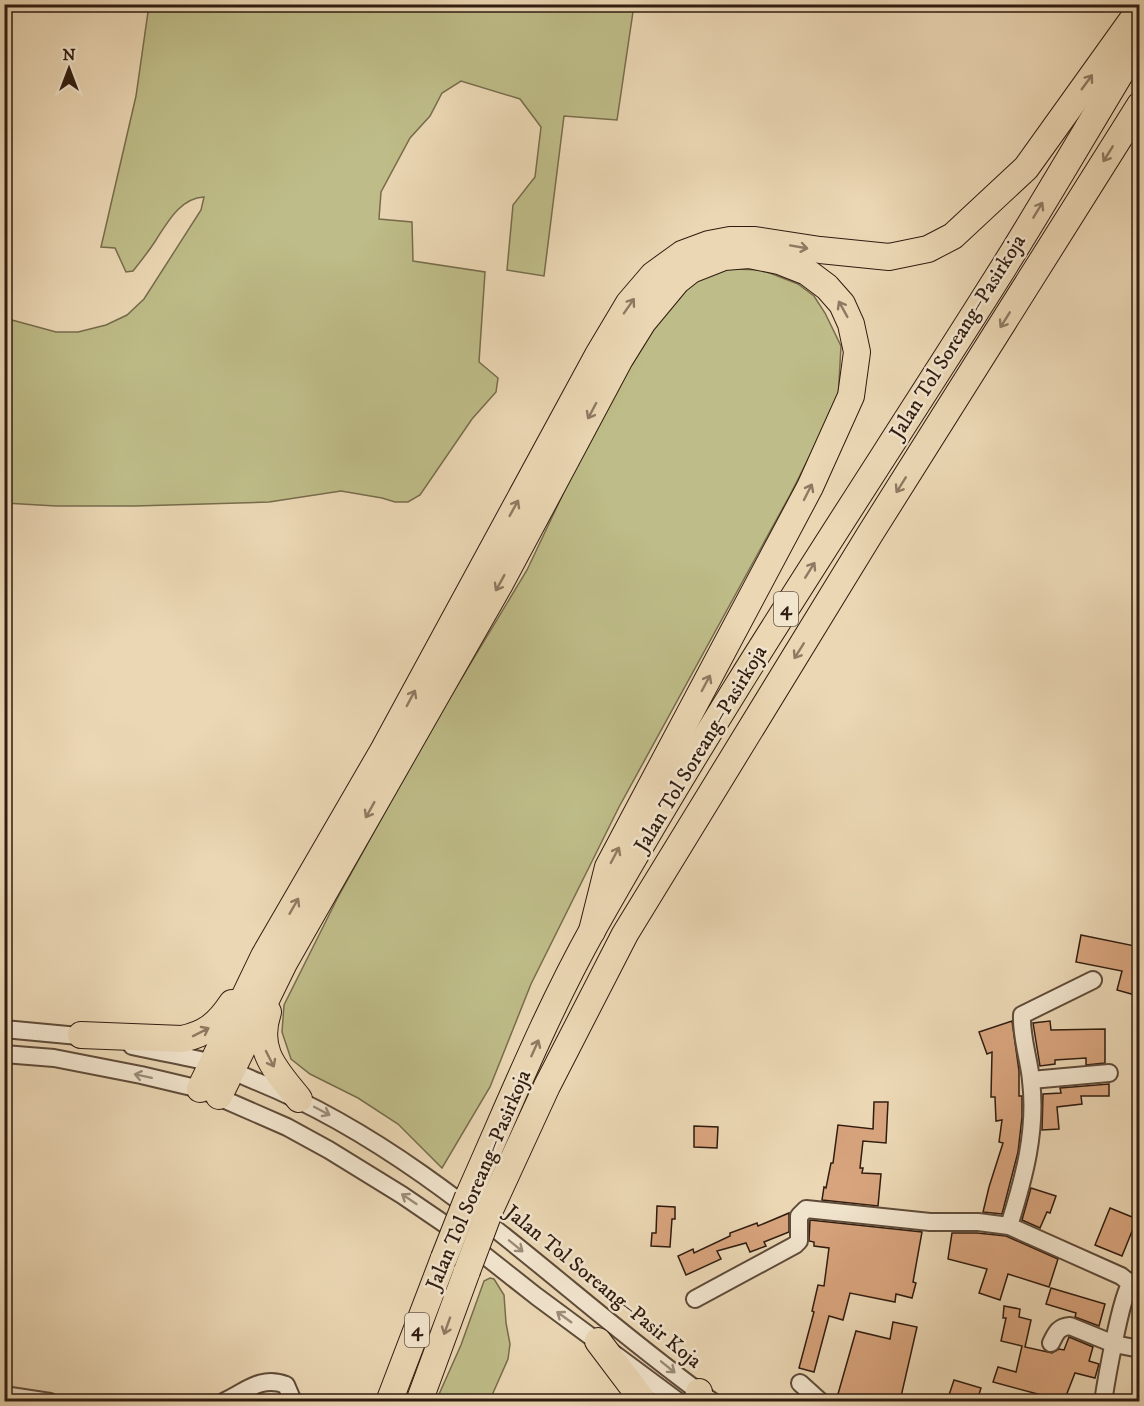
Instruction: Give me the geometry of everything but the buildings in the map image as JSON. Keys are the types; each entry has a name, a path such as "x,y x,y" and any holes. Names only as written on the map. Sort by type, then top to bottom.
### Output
{"highway":[{"path":"209,1093 274,960 384,749 598,355 629,303 653,275 682,254 709,244 730,240 755,240 889,257 928,249 953,236 1026,168 1140,9"},
{"name":"Jalan Tol Soreang–Pasirkoja","path":"419,1401 467,1271 479,1204 555,1003 592,931 726,705 855,497 999,275 1140,41"},
{"name":"Jalan Tol Soreang–Pasirkoja","path":"389,1401 444,1258 479,1204 547,1086 625,934 870,534 1140,105"},
{"path":"81,1035 182,1039 193,1037 219,1022 274,960 501,582 620,359 644,322 676,281 692,270 724,257 750,255 778,261 807,272 827,286 842,304 851,324 856,352 851,396 810,487 608,867 592,931"},
{"path":"274,960 263,1042 272,1064 299,1099"},
{"path":"598,1341 644,1401"}],"street":[{"path":"1009,1226 1024,1175 1032,1131 1031,1080 1022,1016 1093,980"},
{"name":"Jalan Tol Soreang–Pasir Koja","path":"4,1029 81,1035 221,1067 299,1099 347,1124 456,1198 701,1400"},
{"name":"Jalan Tol Soreang–Pasir Koja","path":"4,1054 54,1058 141,1075 209,1093 286,1127 329,1150 446,1225 536,1296 598,1341 701,1400"},
{"path":"1031,1080 1109,1073"},
{"path":"695,1299 795,1245 799,1241 799,1216 806,1209 930,1222 978,1222 1009,1226 1135,1281 1125,1299 1113,1344 1103,1401"},
{"path":"1051,1343 1058,1330 1070,1326 1113,1344 1140,1349"},
{"path":"223,1401 240,1395 254,1384 267,1382 286,1385 292,1401"},
{"path":"800,1383 821,1401"},
{"path":"4,1395 50,1401"}],"shaded area":[{"path":"149,5 634,5 617,120 564,116 544,276 507,270 513,205 535,177 541,127 520,99 461,81 442,93 430,116 410,138 381,192 379,219 412,222 413,261 485,272 479,362 498,378 496,392 472,419 420,495 408,502 395,502 341,491 269,502 135,506 56,506 5,503 5,319 56,332 78,332 106,325 127,315 144,299 201,210 204,197 195,198 181,207 133,271 126,272 115,248 101,247 136,96"},
{"path":"717,270 762,270 798,284 814,296 841,346 838,400 790,495 619,807 531,984 490,1087 442,1168 398,1124 358,1098 310,1074 291,1059 282,1032 284,1005 337,899 428,734 527,570 609,397 655,317 699,279"},
{"path":"494,1279 504,1295 510,1344 508,1359 493,1393 496,1401 436,1401 461,1345 484,1281"}]}
